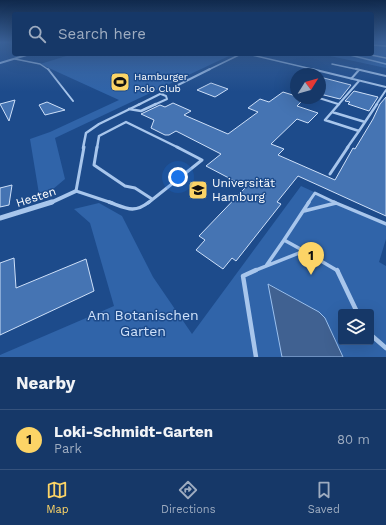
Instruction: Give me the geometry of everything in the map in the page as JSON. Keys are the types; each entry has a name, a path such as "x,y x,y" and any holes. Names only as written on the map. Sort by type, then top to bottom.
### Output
{"street":[{"path":"0,63 13,59"},
{"name":"Hesten","path":"0,218 37,209 60,200 76,191"}],"lane":[{"path":"18,59 40,64 48,69 73,101"},
{"path":"152,199 135,188 125,186 94,165 99,136 126,122 202,160 152,199 140,208 130,209 76,191 86,133 99,124 232,59"},
{"path":"268,59 308,68"},
{"path":"332,64 386,76"},
{"path":"351,79 359,70"},
{"path":"326,73 386,88 330,174"},
{"path":"359,81 325,120 359,131"},
{"path":"129,110 141,111 167,99 166,96 162,94"},
{"path":"326,100 338,104"},
{"path":"332,112 365,122"},
{"path":"266,266 315,193 386,224"},
{"path":"304,211 336,203"},
{"path":"284,240 338,271 356,309"},
{"path":"256,357 243,276 304,251"},
{"path":"374,338 386,348"}],"green space":[{"path":"58,59 223,59 55,138 65,179 40,200 30,139 50,132 119,100 40,64"},
{"path":"343,59 386,59 386,68"},
{"name":"Am Botanischen Garten","path":"301,186 386,225 386,239 379,262 386,266 386,357 343,357 325,318 319,312 269,284 282,357 0,357 0,355 114,306 90,223 74,209 99,203 122,216 153,277 192,334"}],"shaded area":[{"path":"268,284 319,312 325,318 343,357 282,357"}],"building":[{"path":"326,79 351,85 340,99 326,96"},
{"path":"211,83 228,89 215,97 197,90"},
{"path":"354,91 378,97 369,111 348,104 350,102 345,101"},
{"path":"283,92 290,94 290,104 299,104 297,106 318,113 308,123 297,119 271,144 284,149 278,155 335,180 353,148 355,149 373,119 380,104 386,97 386,216 298,176 277,202 281,204 236,261 232,258 223,269 196,250 205,240 199,236 246,187 206,166 221,154 176,131 169,135 165,135 151,128 154,120 141,114 160,105 165,107 173,103 191,111 184,115 228,134 258,112 248,108 260,99 269,102"},
{"path":"15,100 9,121 0,104"},
{"path":"47,102 65,110 45,115 39,105"},
{"path":"12,185 9,205 0,207 0,188"},
{"path":"14,258 16,288 86,259 94,291 0,335 0,263"}],"waterway":[{"path":"365,59 386,64"}],"place":[{"name":"Hamburger Polo Club","path":"120,82"},
{"name":"Universität Hamburg","path":"198,190"},
{"name":"Loki-Schmidt-Garten","path":"311,275"}]}
